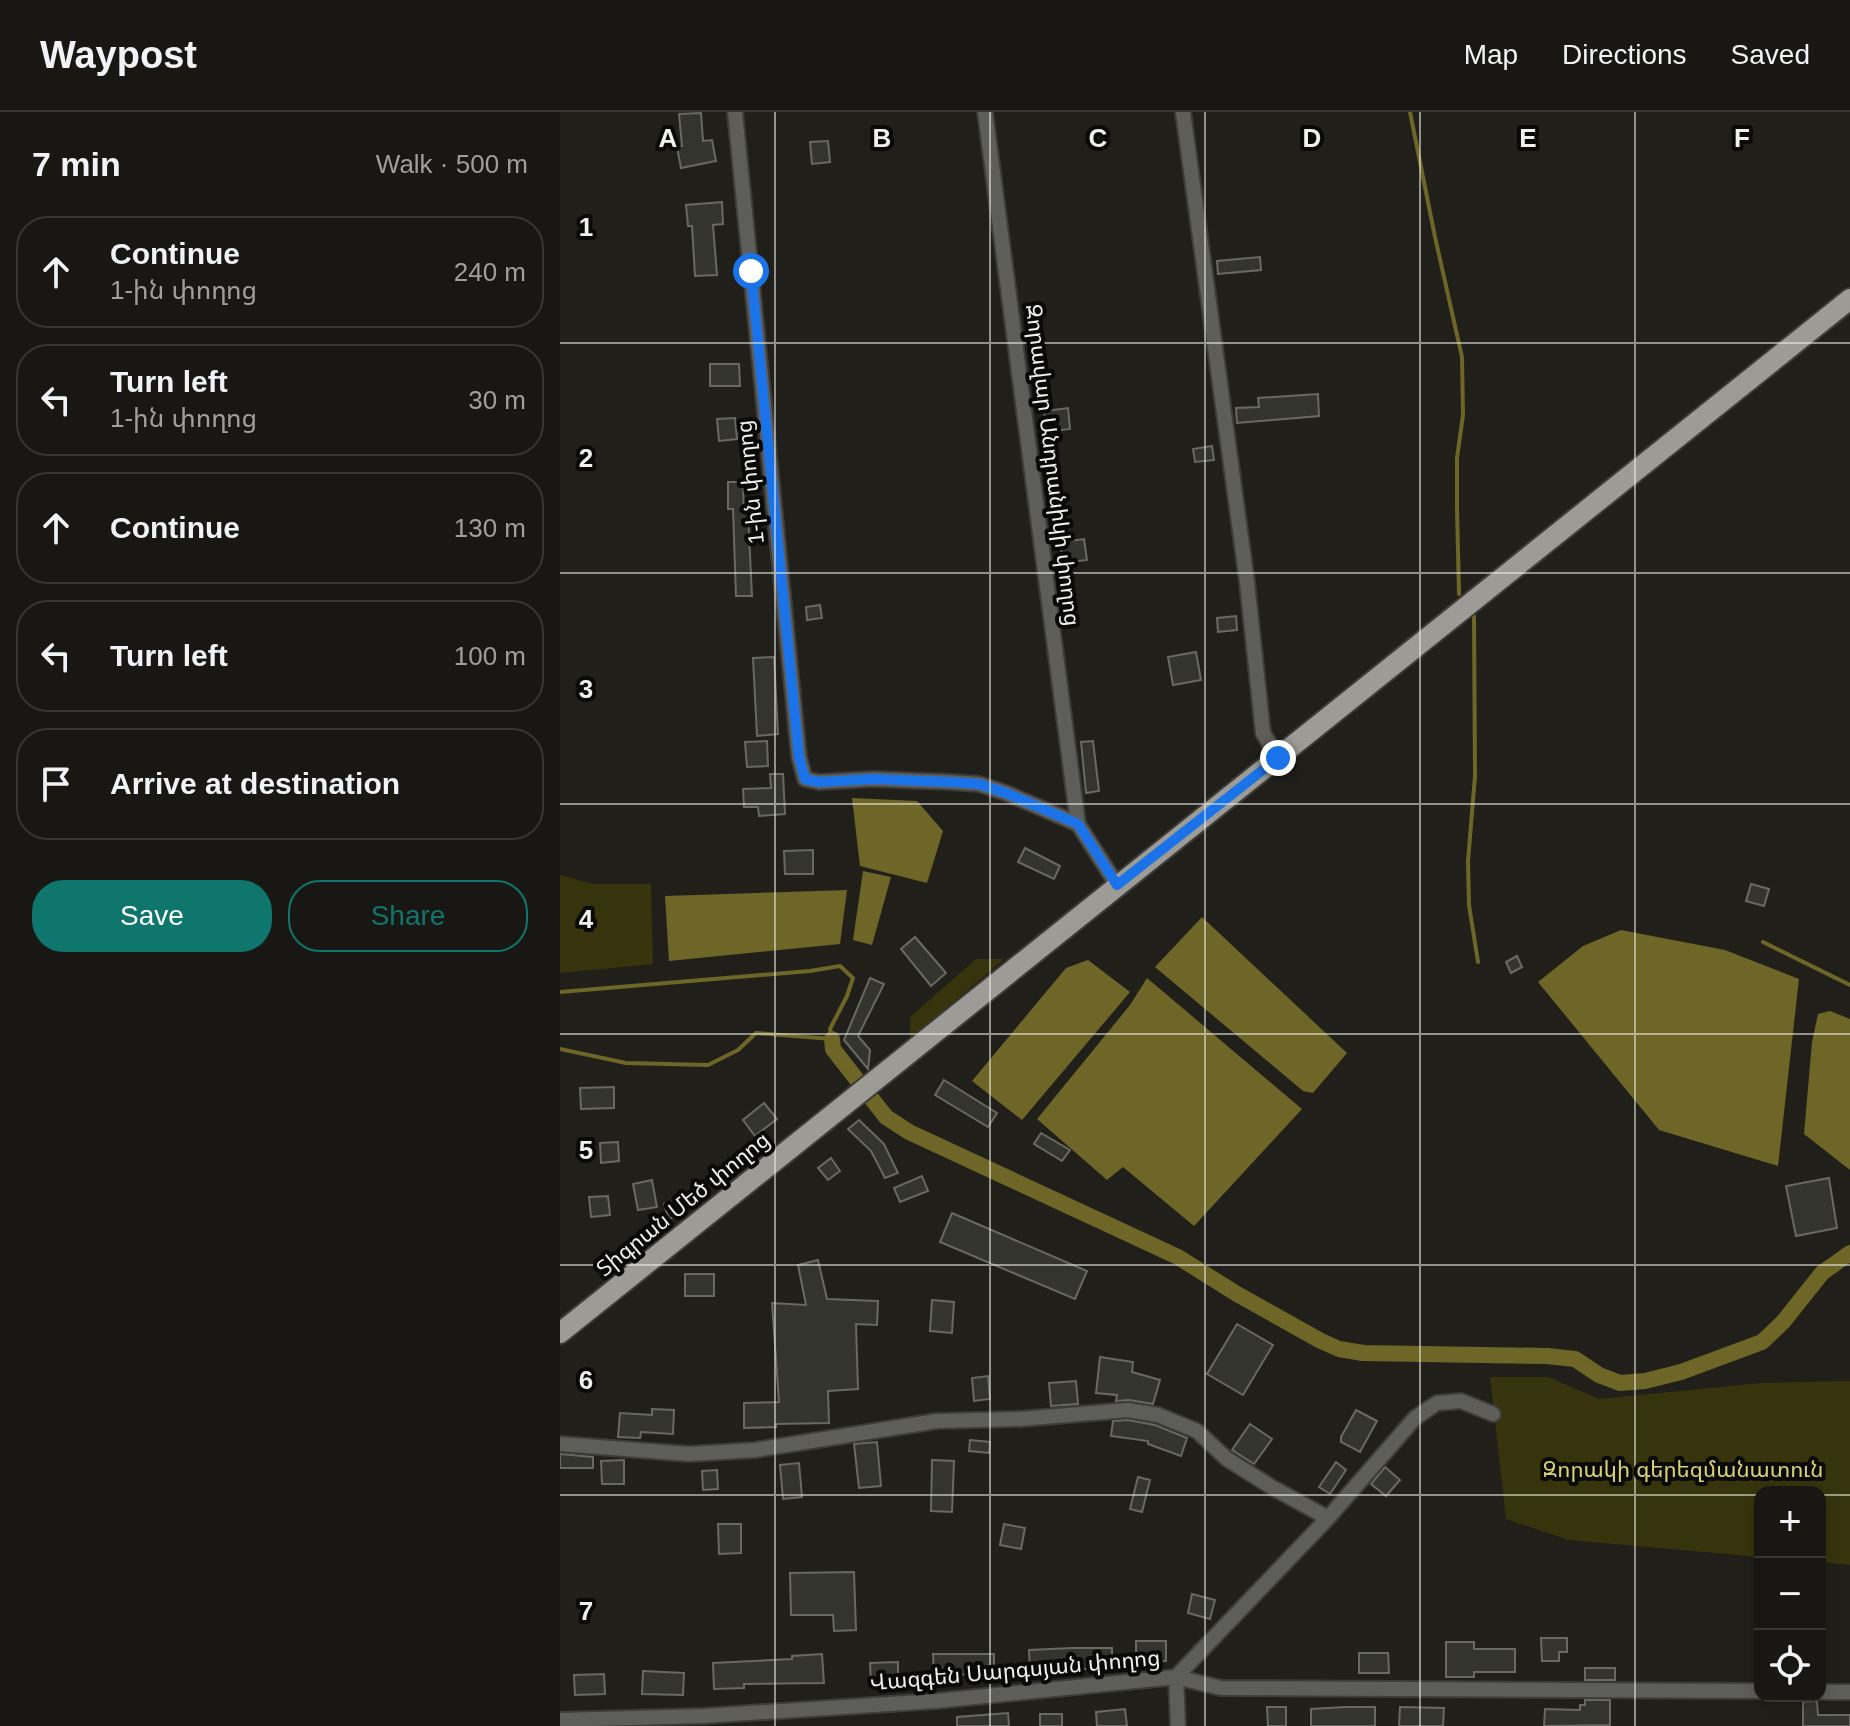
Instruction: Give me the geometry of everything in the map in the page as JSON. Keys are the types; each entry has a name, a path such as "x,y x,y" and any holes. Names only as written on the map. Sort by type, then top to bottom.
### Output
{"main road":[{"name":"Տիգրան Մեծ փողոց","path":"560,1333 1850,299"}],"street":[{"name":"1-ին փողոց","path":"735,112 799,757 805,779 819,782 873,779 979,784 1078,824"},
{"name":"Զորավար Անդրանիկի փողոց","path":"985,112 1078,824"},
{"path":"1183,112 1241,535 1263,733 1278,758"},
{"path":"1078,824 1117,885"},
{"path":"1178,1726 1176,1677 1328,1518 1415,1418 1437,1403 1461,1401 1493,1414"},
{"path":"560,1444 689,1454 755,1450 937,1421 1020,1419 1128,1410 1158,1415 1197,1431 1227,1459 1328,1518"},
{"name":"Վազգեն Սարգսյան փողոց","path":"560,1720 703,1716 936,1701 1176,1677 1221,1688 1754,1691"},
{"path":"1826,1692 1850,1692"}],"green space":[{"path":"560,875 593,884 651,884 653,964 560,973"},
{"path":"976,959 1004,959 910,1039 910,1017"},
{"name":"Զորակի գերեզմանատուն","path":"1490,1377 1548,1377 1599,1399 1761,1383 1850,1381 1850,1565 1826,1563 1826,1486 1754,1486 1754,1556 1569,1540 1506,1519"}],"shaded area":[{"path":"852,798 917,801 943,831 927,883 860,866"},
{"path":"863,871 891,877 872,945 853,940"},
{"path":"847,890 840,944 669,961 665,896"},
{"path":"1202,917 1347,1053 1313,1093 1303,1091 1155,967"},
{"path":"1621,930 1725,950 1799,979 1778,1166 1659,1130 1538,982 1583,946"},
{"path":"1088,960 1130,992 1022,1120 972,1081 1066,968"},
{"path":"1147,978 1302,1109 1194,1226 1123,1167 1107,1180 1037,1119 1130,1005"},
{"path":"1830,1011 1850,1019 1850,1170 1804,1134 1812,1042 1818,1014"}],"building":[{"path":"701,113 703,141 712,140 716,161 681,168 677,147 682,146 679,114"},
{"path":"828,141 830,162 812,164 810,142"},
{"path":"722,202 723,224 713,225 717,275 695,276 692,226 688,226 686,205"},
{"path":"1260,257 1261,270 1218,274 1217,261"},
{"path":"710,364 739,364 740,386 710,386"},
{"path":"1318,394 1319,416 1237,423 1236,408 1259,407 1258,398"},
{"path":"1068,408 1070,429 1046,432 1044,411"},
{"path":"735,418 737,439 719,441 717,419"},
{"path":"1212,446 1214,460 1195,462 1193,449"},
{"path":"728,482 743,482 744,513 748,513 752,596 736,596 733,509 728,509"},
{"path":"1084,539 1087,560 1063,563 1060,542"},
{"path":"820,605 822,618 807,620 806,607"},
{"path":"1236,616 1237,630 1218,632 1217,618"},
{"path":"1196,652 1201,680 1173,685 1168,657"},
{"path":"774,657 778,734 757,736 753,658"},
{"path":"767,741 768,766 747,767 745,742"},
{"path":"1093,741 1099,791 1086,793 1081,742"},
{"path":"770,774 783,774 785,814 759,816 758,807 744,807 743,789 771,788"},
{"path":"1025,848 1060,866 1054,879 1018,862"},
{"path":"813,850 813,874 785,874 784,851"},
{"path":"1751,884 1769,889 1764,906 1746,901"},
{"path":"915,937 946,973 931,986 901,949"},
{"path":"1517,956 1522,967 1511,973 1506,962"},
{"path":"870,978 884,984 858,1036 870,1050 868,1069 844,1040"},
{"path":"944,1080 997,1113 988,1127 935,1095"},
{"path":"614,1087 614,1108 581,1109 580,1088"},
{"path":"764,1103 777,1119 755,1136 743,1120"},
{"path":"859,1120 884,1144 898,1173 885,1178 871,1151 848,1129"},
{"path":"1041,1133 1070,1150 1062,1161 1034,1144"},
{"path":"618,1142 619,1161 601,1163 600,1143"},
{"path":"831,1158 840,1171 828,1180 818,1168"},
{"path":"922,1176 928,1191 900,1202 894,1188"},
{"path":"1829,1178 1837,1228 1796,1236 1786,1186"},
{"path":"652,1180 657,1207 638,1210 633,1184"},
{"path":"608,1196 610,1215 591,1217 589,1197"},
{"path":"677,1199 682,1214 669,1219 664,1204"},
{"path":"952,1213 1087,1271 1075,1299 940,1242"},
{"path":"818,1260 827,1299 878,1301 877,1325 856,1324 858,1389 828,1391 829,1423 744,1428 744,1403 779,1402 772,1303 806,1305 798,1265"},
{"path":"685,1274 714,1274 714,1296 685,1296"},
{"path":"932,1300 954,1302 952,1333 930,1331"},
{"path":"1237,1324 1273,1345 1243,1395 1207,1374"},
{"path":"1100,1357 1133,1362 1132,1372 1160,1380 1153,1404 1116,1401 1117,1395 1096,1393"},
{"path":"988,1376 990,1399 974,1401 972,1378"},
{"path":"1076,1381 1078,1404 1051,1406 1049,1383"},
{"path":"652,1409 674,1410 673,1434 641,1432 640,1438 618,1437 620,1413 652,1415"},
{"path":"1356,1410 1377,1421 1360,1452 1341,1442"},
{"path":"1128,1420 1155,1425 1187,1438 1181,1456 1148,1444 1148,1441 1111,1436 1113,1421"},
{"path":"1250,1424 1272,1439 1254,1464 1232,1450"},
{"path":"970,1440 990,1442 989,1453 969,1451"},
{"path":"877,1442 881,1486 859,1488 854,1444"},
{"path":"560,1454 593,1457 593,1468 560,1468"},
{"path":"624,1460 624,1484 602,1484 601,1461"},
{"path":"932,1460 954,1461 952,1512 931,1511"},
{"path":"1336,1462 1346,1470 1330,1494 1319,1487"},
{"path":"799,1463 802,1497 783,1499 780,1465"},
{"path":"1385,1467 1400,1480 1386,1496 1371,1484"},
{"path":"717,1470 718,1489 703,1490 702,1471"},
{"path":"1138,1477 1150,1480 1142,1512 1130,1509"},
{"path":"718,1524 741,1524 741,1553 719,1554"},
{"path":"1004,1524 1025,1528 1021,1549 1000,1545"},
{"path":"854,1572 856,1630 834,1631 833,1615 791,1615 790,1573"},
{"path":"1192,1594 1215,1600 1210,1619 1188,1613"},
{"path":"1541,1638 1567,1638 1567,1652 1559,1652 1559,1661 1542,1661"},
{"path":"1136,1641 1166,1641 1166,1661 1136,1662"},
{"path":"1446,1642 1474,1642 1474,1649 1515,1649 1515,1672 1474,1672 1474,1677 1446,1677"},
{"path":"1112,1648 1112,1668 1030,1671 1029,1650"},
{"path":"1359,1653 1388,1653 1389,1673 1359,1673"},
{"path":"822,1654 824,1683 744,1684 744,1688 714,1689 713,1663 792,1659 792,1656"},
{"path":"933,1654 994,1654 994,1674 934,1675"},
{"path":"898,1662 898,1682 871,1683 870,1663"},
{"path":"1585,1668 1615,1668 1615,1680 1585,1680"},
{"path":"643,1671 684,1673 683,1695 642,1694"},
{"path":"604,1674 605,1694 575,1695 574,1675"},
{"path":"1585,1700 1610,1700 1610,1725 1544,1726 1545,1709 1580,1710"},
{"path":"1803,1702 1817,1702 1818,1715 1850,1715 1850,1726 1803,1726"},
{"path":"1267,1707 1286,1707 1286,1726 1268,1726"},
{"path":"1375,1707 1375,1726 1311,1726 1311,1709"},
{"path":"1400,1707 1444,1708 1443,1726 1399,1726"},
{"path":"1125,1709 1127,1726 1097,1726 1096,1712"},
{"path":"1008,1713 1009,1726 957,1726 957,1717"},
{"path":"1040,1714 1062,1714 1062,1726 1040,1726"}],"waterway":[{"path":"1410,112 1462,357 1463,415 1457,458 1459,594"},
{"path":"1474,616 1475,776 1468,861 1469,905 1478,962"},
{"path":"1763,942 1850,985"},
{"path":"560,992 840,966 853,978 830,1029 832,1039 756,1033 738,1050 708,1065 626,1063 560,1049"},
{"path":"832,1039 833,1049 886,1117 909,1132 1178,1257 1237,1294 1339,1349 1363,1353 1547,1356 1575,1359 1599,1375 1620,1383 1645,1381 1681,1372 1762,1342 1783,1322 1822,1273 1850,1253"}],"route":[{"path":"751,271 799,757 805,779 819,782 873,779 979,784 1006,793 1078,824 1117,885 1278,758"}]}
